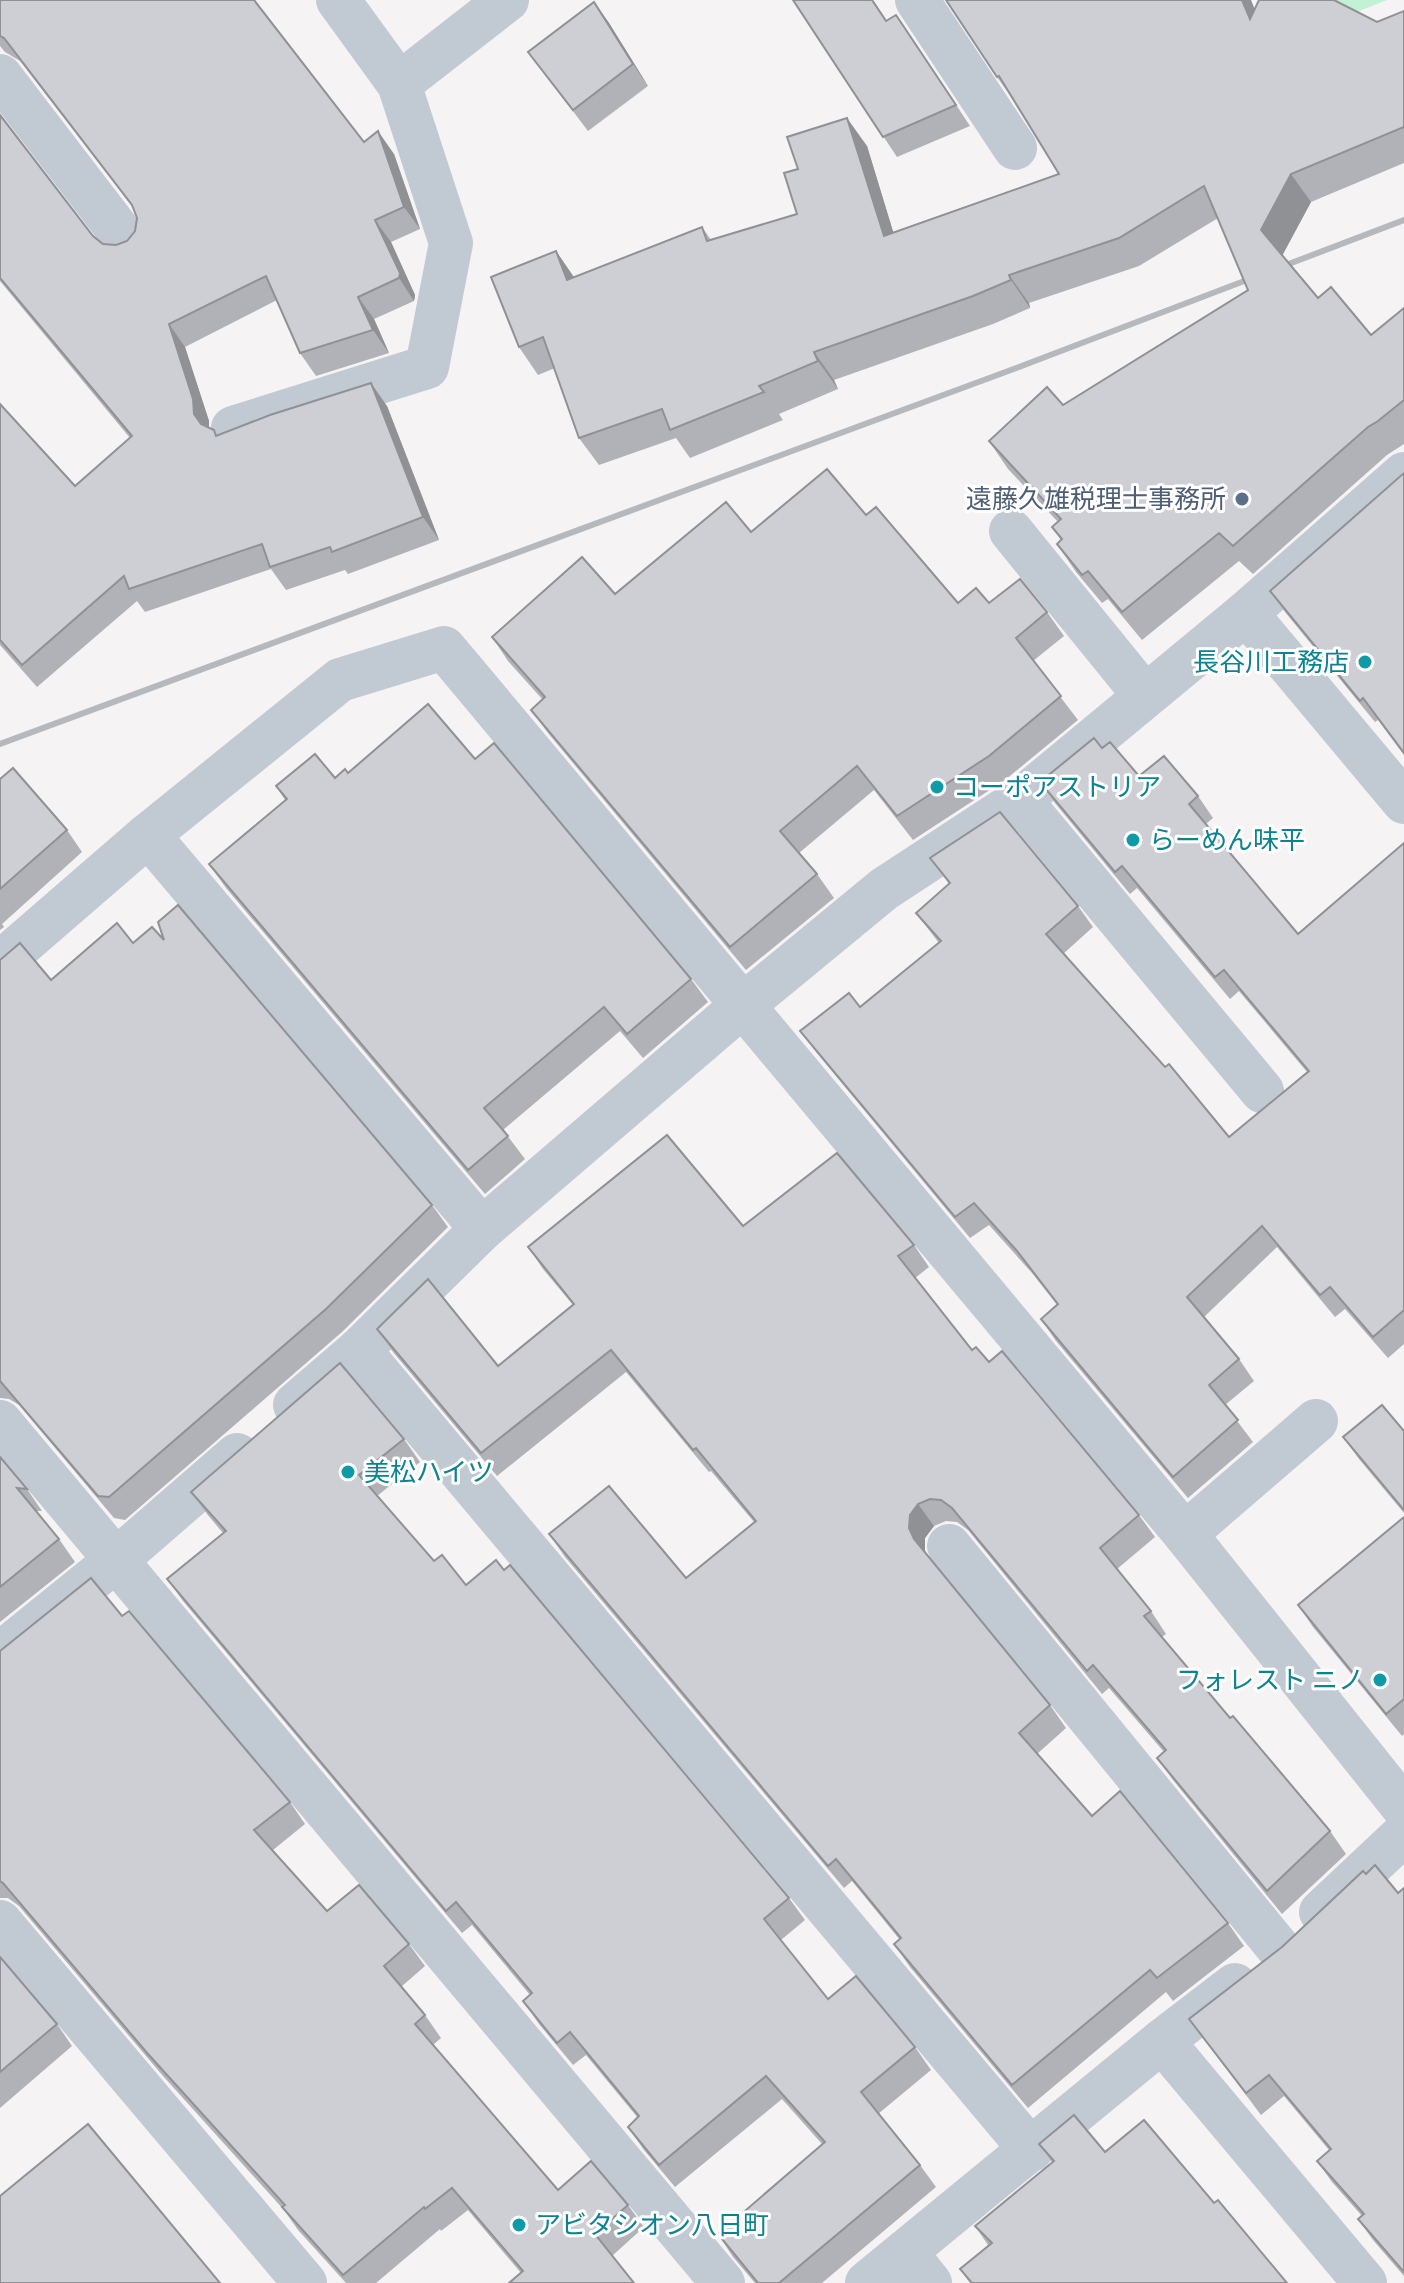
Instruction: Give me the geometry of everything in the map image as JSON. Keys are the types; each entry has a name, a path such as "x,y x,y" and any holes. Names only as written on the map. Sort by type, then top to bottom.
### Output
{"street":[{"path":"233,428 427,367 451,243 399,84 338,0"},
{"path":"399,84 507,0"},
{"path":"917,0 1015,148"},
{"path":"0,76 128,243"},
{"path":"0,1654 115,1561 359,1350 482,1229 742,1006 884,889 1020,800 1246,613 1404,474"},
{"path":"1011,531 1145,696"},
{"path":"1246,613 1404,802"},
{"path":"0,963 148,835 340,680 444,648 1185,1534 1404,1808"},
{"path":"1020,800 1262,1091"},
{"path":"148,835 482,1229"},
{"path":"359,1350 1031,2150"},
{"path":"1185,1534 1316,1421"},
{"path":"0,1422 723,2283"},
{"path":"949,1546 1280,1950"},
{"path":"867,2283 917,2268 1031,2150 1162,2041 1280,1950 1404,1834"},
{"path":"0,1922 305,2283"},
{"path":"1162,2041 1365,2283"}],"green space":[{"path":"1329,0 1387,0 1352,14"}],"building":[{"path":"0,0 254,0 364,142 378,131 404,207 375,220 400,273 399,278 358,297 373,330 300,353 266,276 169,324 193,399 194,414 201,424 214,430 216,436 371,383 423,517 332,552 330,547 270,567 262,544 129,589 124,576 22,665 0,640 0,404 75,486 132,436 0,278 0,115 93,236 103,244 116,245 127,241 135,231 137,218 132,205 0,36"},
{"path":"793,0 872,0 886,21 896,15 956,105 883,137"},
{"path":"946,0 1242,0 1250,19 1259,0 1334,0 1377,22 1404,11 1404,127 1291,174 1261,230 1318,298 1331,287 1371,335 1404,308 1404,400 1368,427 1233,546 1219,533 1122,612 1088,571 1082,575 1057,544 1062,539 1052,527 1061,519 989,441 1047,387 1063,405 1248,290 1204,186 1119,238 1009,275 1011,280 973,296 814,352 818,361 759,386 764,392 670,430 662,409 579,438 543,337 519,347 491,277 556,251 567,280 702,227 707,241 797,214 784,173 798,169 787,137 847,118 884,236 1059,174 999,76"},
{"path":"594,2 633,64 573,110 528,52"},
{"path":"827,469 866,515 876,507 958,603 976,588 989,603 1020,579 1047,612 1016,638 1061,696 989,756 897,816 857,766 780,831 817,874 730,947 531,710 545,697 492,637 582,557 615,594 726,502 751,532"},
{"path":"1404,473 1404,753 1363,698 1360,701 1270,591"},
{"path":"428,704 475,759 494,743 691,979 627,1034 604,1007 484,1108 508,1136 468,1170 209,864 287,799 276,786 315,754 335,778 345,769 348,773"},
{"path":"1094,738 1102,748 1110,742 1139,776 1164,756 1198,796 1189,804 1298,934 1404,843 1404,1310 1373,1337 1330,1287 1320,1295 1262,1226 1187,1297 1239,1359 1209,1385 1238,1420 1173,1477 1041,1319 1058,1304 1017,1251 974,1203 955,1217 800,1031 849,993 860,1007 941,941 916,913 950,883 930,858 1000,812 1078,906 1046,934 1165,1067 1169,1064 1229,1137 1309,1071 1224,970 1215,977 1122,866 1115,872 1040,782"},
{"path":"13,768 67,830 0,889 0,779"},
{"path":"178,905 432,1205 326,1309 109,1497 98,1496 0,1381 0,960 20,943 51,980 117,923 133,943 152,927 164,940 158,922"},
{"path":"667,1135 743,1226 837,1153 914,1245 898,1256 972,1350 976,1347 989,1362 1002,1351 1139,1515 1100,1548 1151,1611 1144,1616 1330,1831 1267,1891 1157,1758 1166,1750 1093,1665 1087,1671 952,1508 941,1500 930,1499 918,1504 910,1515 909,1528 914,1539 1050,1705 1019,1733 1092,1816 1120,1791 1228,1923 1157,1978 1150,1970 1012,2085 894,1944 901,1938 836,1859 828,1866 549,1534 609,1486 686,1578 756,1521 696,1448 693,1450 611,1350 481,1453 377,1329 428,1279 498,1366 574,1304 528,1247"},
{"path":"340,1363 404,1439 359,1475 434,1561 442,1555 466,1585 496,1560 504,1570 510,1565 789,1898 764,1919 828,1999 856,1976 915,2047 861,2092 920,2165 779,2283 758,2283 718,2234 825,2142 766,2076 659,2165 628,2127 639,2116 570,2032 557,2043 523,2001 532,1993 456,1902 446,1911 167,1579 226,1531 191,1492"},
{"path":"1382,1405 1404,1431 1404,1510 1343,1437"},
{"path":"0,1457 27,1489 17,1488 59,1539 0,1587"},
{"name":"フォレスト ニノ","path":"1404,1517 1404,1699 1386,1714 1298,1605"},
{"path":"91,1578 122,1616 129,1611 290,1802 254,1830 327,1911 359,1885 409,1944 384,1966 425,2015 415,2024 558,2190 591,2161 628,2205 595,2234 634,2283 509,2283 523,2271 452,2188 424,2207 343,2275 0,1881 0,1651"},
{"path":"1375,1865 1398,1893 1404,1888 1404,2272 1358,2219 1364,2214 1317,2161 1331,2149 1269,2075 1246,2093 1189,2019 1282,1947 1363,1871 1366,1874"},
{"path":"0,1957 57,2024 0,2072"},
{"path":"1074,2115 1105,2152 1144,2120 1214,2203 1218,2200 1287,2283 972,2283 960,2269 992,2243 975,2226 1054,2161 1039,2144"},
{"path":"88,2124 220,2283 0,2283 0,2196"}],"railway":[{"path":"0,744 1019,367 1404,220"}],"place":[{"name":"遠藤久雄税理士事務所","path":"1242,499"},
{"name":"長谷川工務店","path":"1365,662"},
{"name":"コーポアストリア","path":"937,787"},
{"name":"らーめん味平","path":"1133,840"},
{"name":"美松ハイツ","path":"348,1472"},
{"name":"フォレスト ニノ","path":"1380,1680"},
{"name":"アビタシオン八日町","path":"519,2225"}]}
